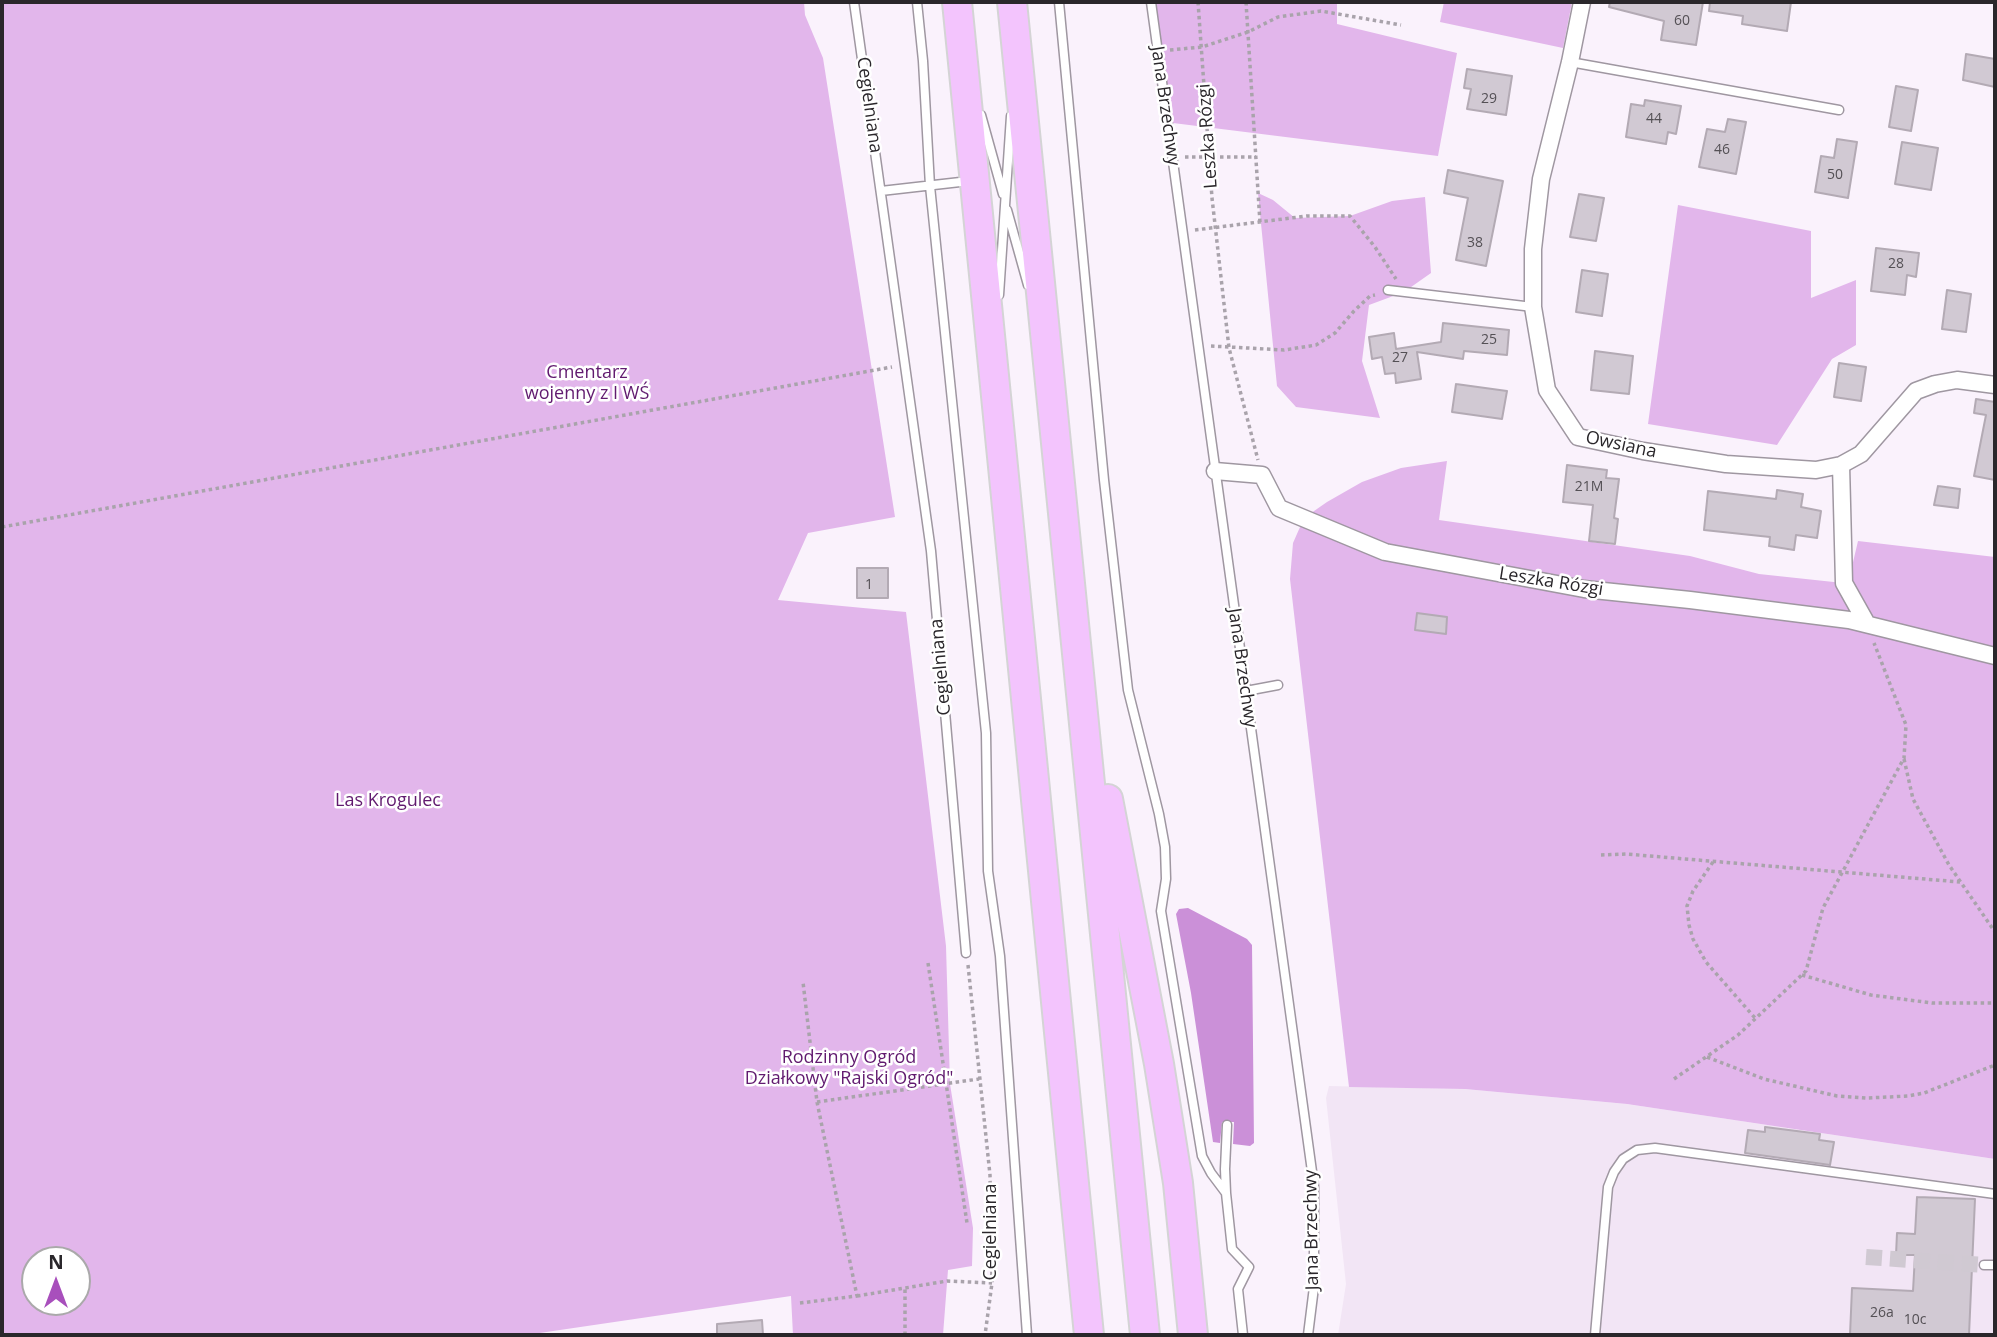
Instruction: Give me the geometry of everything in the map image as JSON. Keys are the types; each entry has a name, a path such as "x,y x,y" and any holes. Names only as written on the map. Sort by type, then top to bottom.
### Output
{"highway":[{"path":"957,2 1089,1335"},
{"path":"1012,2 1145,1335"},
{"path":"1077,651 1159,1064 1178,1183 1193,1335"}],"street":[{"name":"Owsiana","path":"1582,2 1541,179 1533,249 1533,307 1547,390 1578,437 1643,451 1726,464 1816,470 1841,465 1861,454 1916,391 1958,380 1995,385"},
{"path":"1841,465 1844,583 1867,625"},
{"path":"1215,471 1262,475"},
{"name":"Leszka Rózgi","path":"1262,475 1279,508 1385,552 1584,589 1849,620 1995,656"}],"lane":[{"name":"Cegielniana","path":"854,2 930,551 966,953"},
{"path":"917,2 930,186 986,733 988,871 1000,956 1027,1335"},
{"path":"1059,2 1103,466 1128,690 1165,848 1166,879 1161,911 1202,1156 1226,1193"},
{"name":"Jana Brzechwy","path":"1151,2 1314,1186 1314,1287 1308,1335"},
{"path":"1012,94 1016,40"},
{"path":"961,44 976,97"},
{"path":"1570,62 1839,110"},
{"path":"994,366 1011,107"},
{"path":"980,110 1030,294"},
{"path":"881,191 975,180"},
{"path":"1388,290 1533,307"},
{"path":"1034,307 1048,359"},
{"path":"1246,691 1278,685"},
{"path":"1227,1125 1225,1169 1232,1250 1249,1267 1238,1289 1243,1335"},
{"path":"1595,1335 1608,1187 1623,1159 1637,1150 1655,1148 1995,1194"},
{"path":"1984,1265 1995,1265"}],"path":[{"name":"Leszka Rózgi","path":"1198,2 1215,229 1229,348 1262,475"},
{"path":"1246,2 1259,223"},
{"path":"1157,51 1202,47 1248,32 1278,17 1321,11 1401,25"},
{"path":"1172,157 1256,157"},
{"path":"1182,231 1307,216 1350,216 1375,247 1404,292"},
{"path":"1198,346 1284,351 1316,345 1335,332 1370,296 1388,290"},
{"path":"2,527 905,364"},
{"path":"1867,625 1906,725 1904,758 1913,799 1961,882 1995,932"},
{"path":"1674,1079 1707,1057 1755,1018 1806,971 1823,908 1904,758"},
{"path":"1601,855 1626,854 1961,882"},
{"path":"1713,861 1693,891 1687,906 1689,925 1693,939 1706,962 1755,1018"},
{"name":"Cegielniana","path":"966,953 990,1175 992,1283 985,1335"},
{"path":"928,963 967,1223"},
{"path":"1802,975 1871,995 1932,1003 1995,1003"},
{"path":"803,982 817,1102 857,1296"},
{"path":"1707,1057 1764,1079 1837,1096 1867,1098 1924,1093 1995,1065"},
{"path":"817,1102 979,1079"},
{"path":"800,1303 947,1281 992,1283"},
{"path":"905,1287 905,1335"}],"shaded area":[{"path":"1188,908 1247,939 1252,945 1254,1143 1250,1146 1233,1144 1234,1122 1222,1122 1220,1143 1213,1142 1191,993 1176,914 1179,909"},
{"path":"1329,1086 1465,1089 1627,1104 1995,1159 1995,1335 1338,1335 1346,1284 1326,1098"}],"green space":[{"name":"Las Krogulec","path":"2,2 804,2 805,15 823,58 895,517 808,533 778,600 906,612 946,946 950,1084 973,1228 972,1266 948,1270 943,1335 793,1335 791,1296 526,1335 2,1335"},
{"path":"1156,2 1337,2 1337,24 1457,53 1438,156 1165,122"},
{"path":"1444,2 1572,2 1563,48 1440,22"},
{"path":"1258,193 1273,200 1295,218 1350,216 1392,201 1425,197 1431,273 1404,292 1369,305 1362,361 1380,418 1296,407 1277,386"},
{"path":"1678,205 1811,231 1811,298 1856,280 1856,345 1832,359 1777,445 1648,424"},
{"path":"1447,461 1439,520 1690,556 1759,574 1843,583 1850,575 1858,541 1995,557 1995,1159 1627,1104 1465,1089 1349,1087 1290,579 1293,543 1304,518 1362,482 1401,468"}],"building":[{"path":"1610,2 1703,2 1696,45 1661,40 1664,21 1609,7"},
{"path":"1710,2 1791,2 1787,31 1742,24 1743,16 1709,11"},
{"path":"1966,54 1995,59 1995,87 1963,80"},
{"path":"1467,69 1512,76 1506,115 1467,109 1471,89 1464,88"},
{"path":"1896,86 1918,90 1911,131 1889,127"},
{"path":"1645,100 1681,106 1676,134 1668,132 1666,144 1626,137 1631,104 1644,106"},
{"path":"1728,119 1746,122 1736,174 1699,167 1707,129 1725,132"},
{"path":"1837,139 1857,142 1848,198 1815,192 1821,156 1834,158"},
{"path":"1902,142 1938,148 1931,190 1895,184"},
{"path":"1448,170 1503,181 1486,266 1456,260 1468,198 1444,193"},
{"path":"1579,194 1604,198 1596,241 1570,237"},
{"path":"1876,248 1919,253 1916,277 1907,275 1905,295 1871,291"},
{"path":"1582,270 1608,274 1602,316 1576,312"},
{"path":"1947,290 1971,294 1966,332 1942,329"},
{"path":"1443,323 1509,330 1507,355 1464,351 1463,359 1417,352 1421,379 1396,383 1395,373 1385,374 1382,357 1372,359 1369,337 1394,333 1396,349 1441,342"},
{"path":"1595,351 1633,356 1629,394 1591,390"},
{"path":"1839,363 1866,367 1861,401 1834,397"},
{"path":"1456,384 1507,391 1502,419 1452,412"},
{"path":"1976,399 1995,402 1995,480 1974,476 1986,415 1974,413"},
{"path":"1567,465 1607,470 1606,478 1619,479 1614,518 1618,519 1615,544 1589,541 1593,505 1563,502"},
{"path":"1938,486 1960,489 1958,508 1934,505"},
{"path":"1777,490 1803,494 1801,507 1821,511 1817,538 1796,535 1794,550 1769,546 1770,537 1704,530 1708,491 1776,499"},
{"path":"857,568 888,568 888,598 857,598"},
{"path":"1417,613 1447,617 1446,634 1415,630"},
{"path":"1765,1127 1820,1134 1819,1140 1834,1142 1830,1165 1745,1153 1748,1130 1765,1132"},
{"path":"1917,1197 1975,1199 1969,1335 1850,1335 1852,1288 1913,1291 1915,1255 1896,1255 1897,1233 1915,1234"},
{"path":"762,1320 763,1335 717,1335 717,1324"}],"tunnel":[{"path":"1866,1257 1984,1265"}],"park label":[{"name":"Cmentarz wojenny z I WŚ","path":"587,383"},
{"name":"Rodzinny Ogród Działkowy \"Rajski Ogród\"","path":"849,1068"}]}
